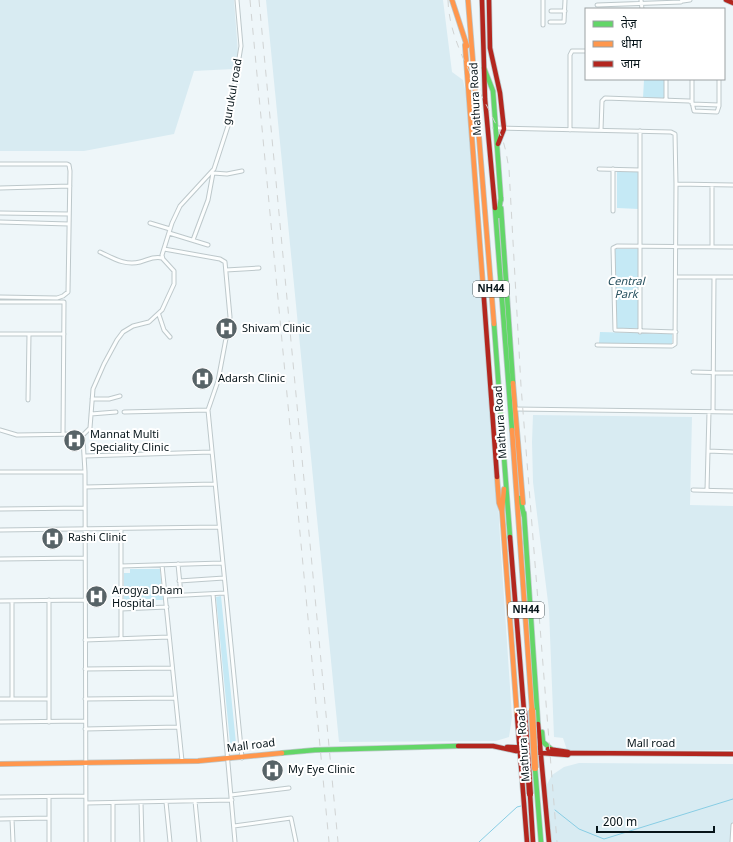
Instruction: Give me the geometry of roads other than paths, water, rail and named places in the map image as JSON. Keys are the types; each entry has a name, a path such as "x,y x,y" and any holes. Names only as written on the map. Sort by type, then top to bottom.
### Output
{"main road":[{"name":"Mathura Road","path":"452,0 465,45 473,54"},
{"name":"Mathura Road","path":"468,0 505,473 505,511 533,842"},
{"name":"Mathura Road","path":"482,0 484,68 542,842"},
{"name":"Mathura Road","path":"489,0 490,48 500,93 504,129 497,146"},
{"path":"726,0 733,3"},
{"path":"465,45 499,503 505,511 518,748"},
{"path":"484,68 493,91 515,409 548,842"},
{"path":"497,229 500,198"},
{"path":"516,483 524,516"},
{"path":"513,653 512,685 527,842"},
{"path":"536,681 539,693 543,742 551,751 544,758 542,770"},
{"path":"517,716 523,724 528,724 534,721 538,713"},
{"name":"Mall road","path":"0,764 182,761 242,758 315,750 439,746 518,748 570,753 733,754"},
{"path":"521,769 525,761 530,760 538,763 542,770"}],"street":[{"name":"gurukul road","path":"162,258 175,215 185,200 212,173 228,126 240,52 237,0"},
{"path":"543,0 543,26"},
{"path":"550,22 564,22 565,0"},
{"path":"597,5 642,2 681,2 682,0 690,0"},
{"path":"551,12 565,12"},
{"path":"570,130 570,55 572,51 585,51"},
{"path":"666,80 666,100"},
{"path":"692,80 692,103 694,111 708,112 717,112 719,105 719,80"},
{"path":"601,130 603,98 666,100 719,105"},
{"path":"495,128 671,132 675,134 675,342 672,346 597,345"},
{"path":"640,131 640,332"},
{"path":"0,164 67,164 70,166 69,286 66,295 57,298 0,297"},
{"path":"599,169 640,170"},
{"path":"613,169 613,211"},
{"path":"193,240 208,200 212,173 227,174 242,171"},
{"path":"676,184 733,185"},
{"path":"712,185 712,247"},
{"path":"0,188 70,186"},
{"path":"0,212 69,214"},
{"path":"0,222 69,224"},
{"path":"150,223 208,245"},
{"path":"676,332 616,331 614,329 612,249 615,246 733,247"},
{"path":"164,249 220,259 225,262 230,317 219,376 208,410 214,484 242,758"},
{"path":"82,436 90,428 92,399 96,380 121,335 133,326 149,322 159,315 168,300 176,278 172,267 162,258 155,257 141,262 125,263 100,252"},
{"path":"226,270 259,268"},
{"path":"676,277 733,277"},
{"path":"708,490 708,451 713,372 714,277"},
{"path":"0,302 64,301 63,434"},
{"path":"159,315 164,330 170,338"},
{"path":"0,334 64,334"},
{"path":"28,400 29,334"},
{"path":"693,372 733,373"},
{"path":"92,399 109,399 120,396"},
{"path":"515,409 733,412"},
{"path":"124,412 208,410"},
{"path":"91,414 116,412"},
{"path":"0,430 17,435 63,434 82,436"},
{"path":"82,436 85,456 86,842"},
{"path":"708,451 733,452"},
{"path":"85,456 211,452"},
{"path":"0,472 85,472"},
{"path":"85,487 214,484"},
{"path":"693,490 733,491"},
{"path":"0,509 85,508"},
{"path":"0,530 219,527"},
{"path":"121,529 121,638"},
{"path":"0,559 85,558"},
{"path":"121,566 222,563"},
{"path":"178,564 181,595"},
{"path":"162,565 182,761"},
{"path":"179,581 224,578"},
{"path":"166,596 225,593"},
{"path":"213,594 235,842"},
{"path":"49,600 49,722"},
{"path":"0,601 85,600"},
{"path":"12,601 12,699"},
{"path":"121,609 167,607"},
{"path":"85,640 169,637"},
{"path":"85,669 172,668"},
{"path":"85,699 175,698"},
{"path":"0,699 49,699"},
{"path":"0,722 85,722"},
{"path":"85,729 178,727"},
{"path":"231,795 289,788"},
{"path":"0,797 86,796"},
{"path":"49,797 49,842"},
{"path":"86,803 232,800"},
{"path":"195,801 199,842"},
{"path":"141,802 142,842"},
{"path":"166,802 170,842"},
{"path":"113,803 113,842"},
{"path":"0,819 49,818"},
{"path":"234,826 292,818 296,842"},
{"path":"12,819 13,842"},
{"path":"732,842 733,825"}],"waterway":[{"path":"555,810 579,829 604,839 733,799"},
{"path":"479,842 517,807 521,806"}],"railway":[{"path":"250,0 329,842"},
{"path":"259,0 338,842"},
{"path":"448,0 454,35 468,70 501,136 509,169 521,386 557,842"}],"place":[{"name":"Shivam Clinic","path":"226,329"},
{"name":"Adarsh Clinic","path":"203,379"},
{"name":"Mannat Multi Speciality Clinic","path":"75,441"},
{"name":"Rashi Clinic","path":"53,538"},
{"name":"Arogya Dham Hospital","path":"97,597"},
{"name":"My Eye Clinic","path":"273,770"}],"park label":[{"name":"Central Park","path":"626,288"}]}
